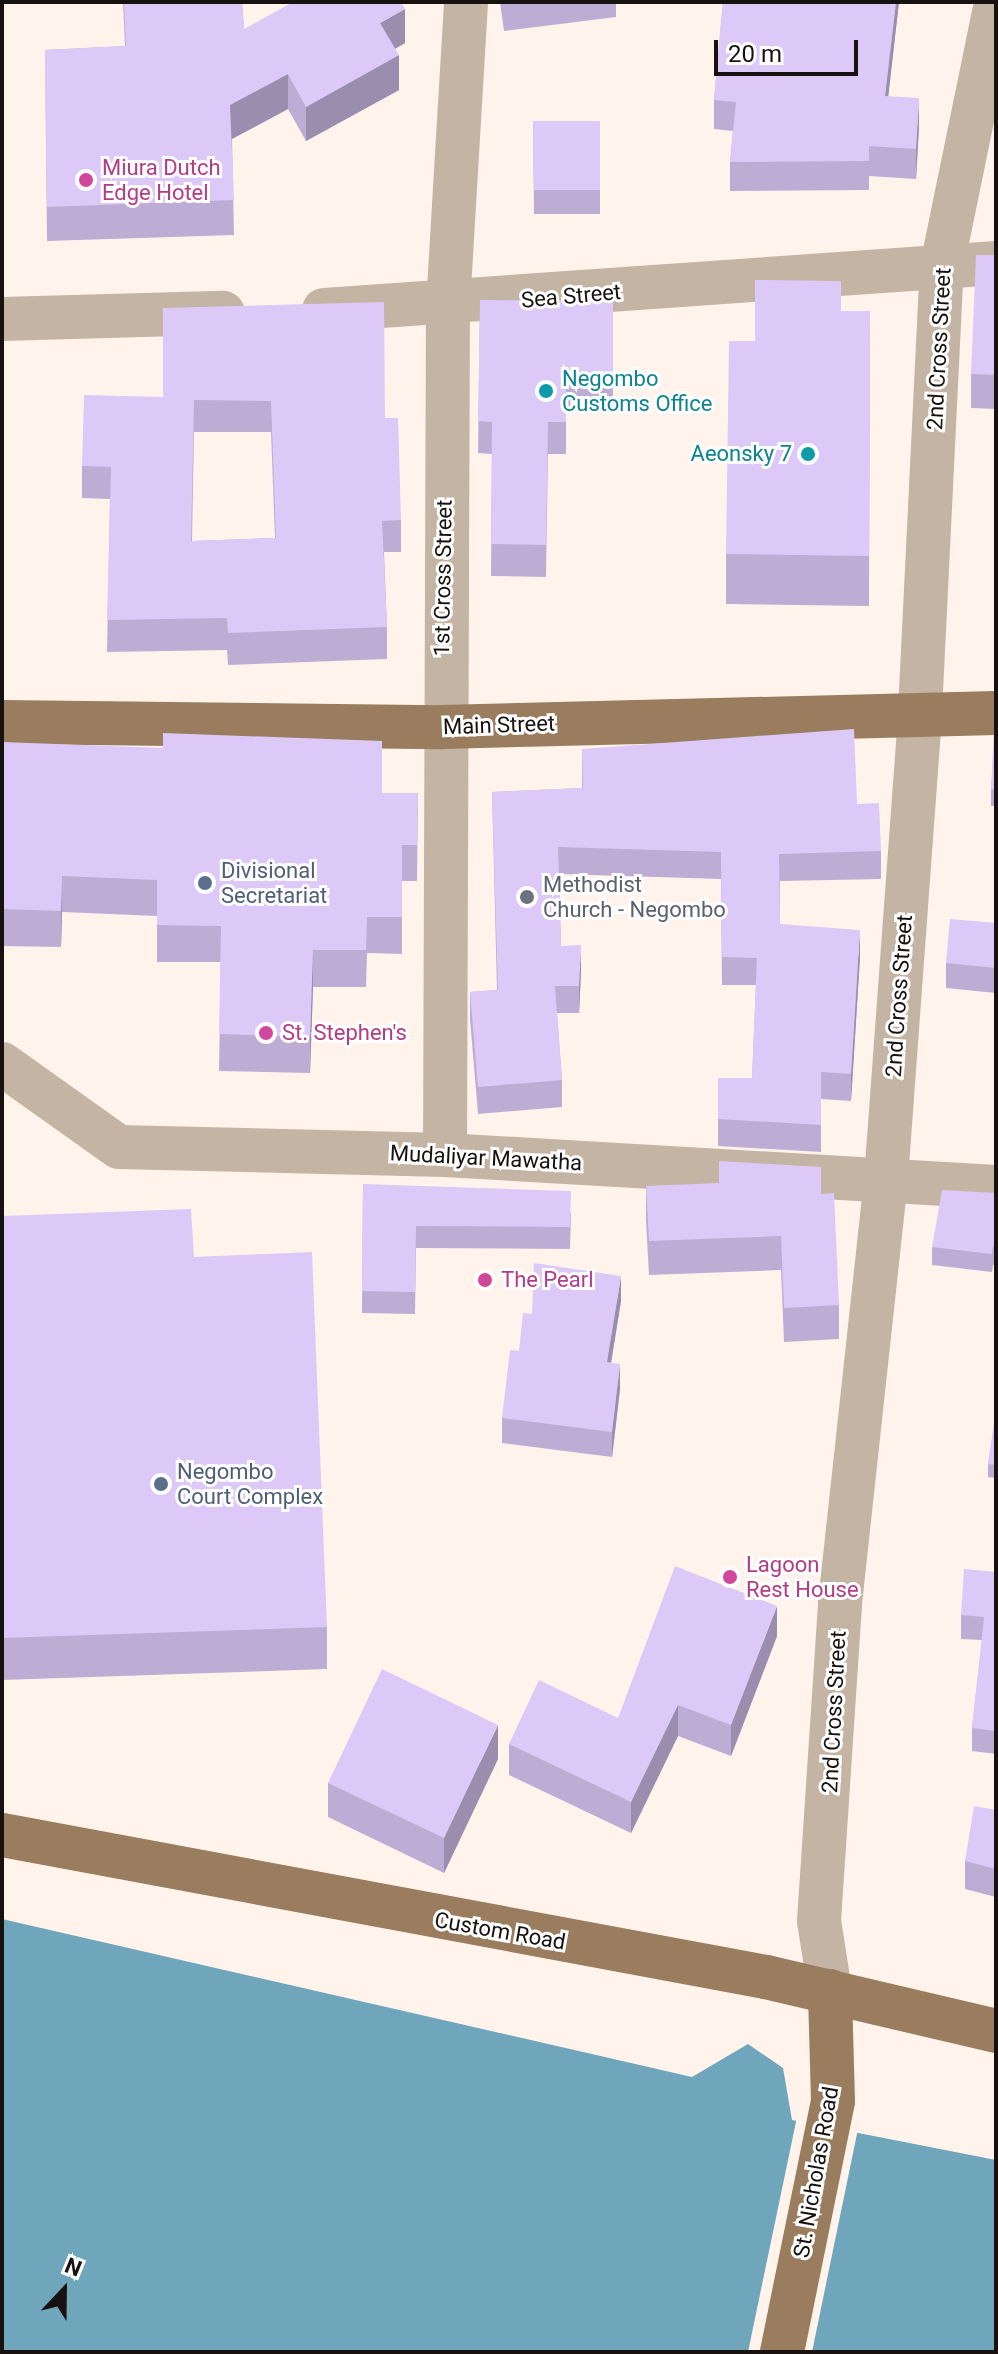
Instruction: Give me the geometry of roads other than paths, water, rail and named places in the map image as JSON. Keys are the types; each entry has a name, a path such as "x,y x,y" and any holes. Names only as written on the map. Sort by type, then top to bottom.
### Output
{"main road":[{"name":"Main Street","path":"2,722 441,727 920,712 996,713"},
{"name":"Custom Road","path":"2,1835 830,1991 996,2031"},
{"name":"St. Nicholas Road","path":"782,2352 833,2101 830,1991"}],"street":[{"name":"1st Cross Street","path":"445,1155 441,727 448,306 466,2"},
{"name":"2nd Cross Street","path":"830,1991 819,1921 840,1603 886,1179 920,712 942,266 996,2"},
{"name":"Sea Street","path":"2,319 448,306 996,263"},
{"name":"Mudaliyar Mawatha","path":"2,1064 119,1147 445,1155 996,1187"}],"water":[{"path":"2,1919 692,2077 748,2044 783,2068 792,2120 996,2160 996,2352 2,2352"}],"place":[{"name":"Miura Dutch Edge Hotel","path":"86,180"},
{"name":"Negombo Customs Office","path":"546,391"},
{"name":"Aeonsky 7","path":"808,454"},
{"name":"Divisional Secretariat","path":"205,883"},
{"name":"Methodist Church - Negombo","path":"527,897"},
{"name":"St. Stephen's","path":"266,1033"},
{"name":"The Pearl","path":"485,1280"},
{"name":"Negombo Court Complex","path":"161,1484"},
{"name":"Lagoon Rest House","path":"730,1577"}]}
